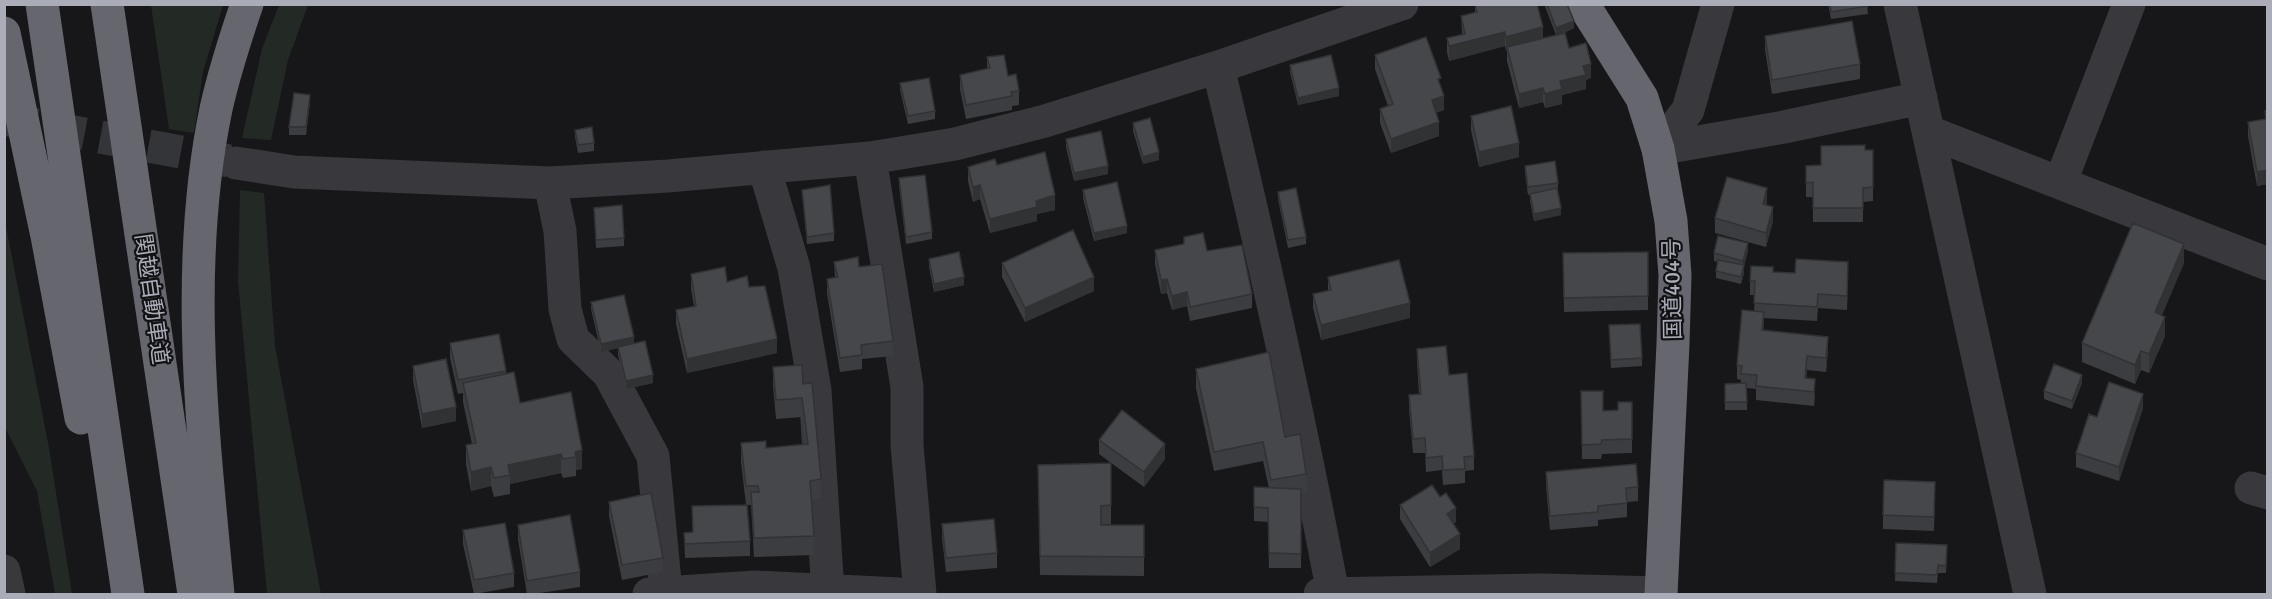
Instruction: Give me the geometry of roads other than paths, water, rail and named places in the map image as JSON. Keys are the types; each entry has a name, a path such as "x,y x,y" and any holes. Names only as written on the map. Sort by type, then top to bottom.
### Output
{"highway":[{"path":"42,4 128,594"},
{"name":"関越自動車道","path":"107,4 194,594"},
{"path":"218,594 200,363 198,297 201,231 216,109 247,4"},
{"name":"国道404号","path":"1583,4 1642,98 1658,149 1671,220 1675,275 1661,594"},
{"path":"4,33 47,236 113,594"}],"street":[{"path":"236,163 294,172 550,183 668,176 870,158 955,144 1045,121 1218,67 1401,4"},
{"path":"1658,149 1688,110 1718,4"},
{"path":"1900,4 2030,594"},
{"path":"2061,181 2129,4"},
{"path":"1218,67 1310,470 1333,594"},
{"path":"1658,149 1784,127 1921,98"},
{"path":"1929,132 2061,181 2268,264"},
{"path":"870,158 907,387 907,445 920,594"},
{"path":"764,167 794,268 815,390 828,592"},
{"path":"550,183 560,231 565,309 573,339 609,374 653,456 658,593 755,587 900,594"},
{"path":"4,571 9,594"},
{"path":"1320,594 1543,590 1661,594"}],"tunnel":[{"path":"4,119 234,162"}]}
